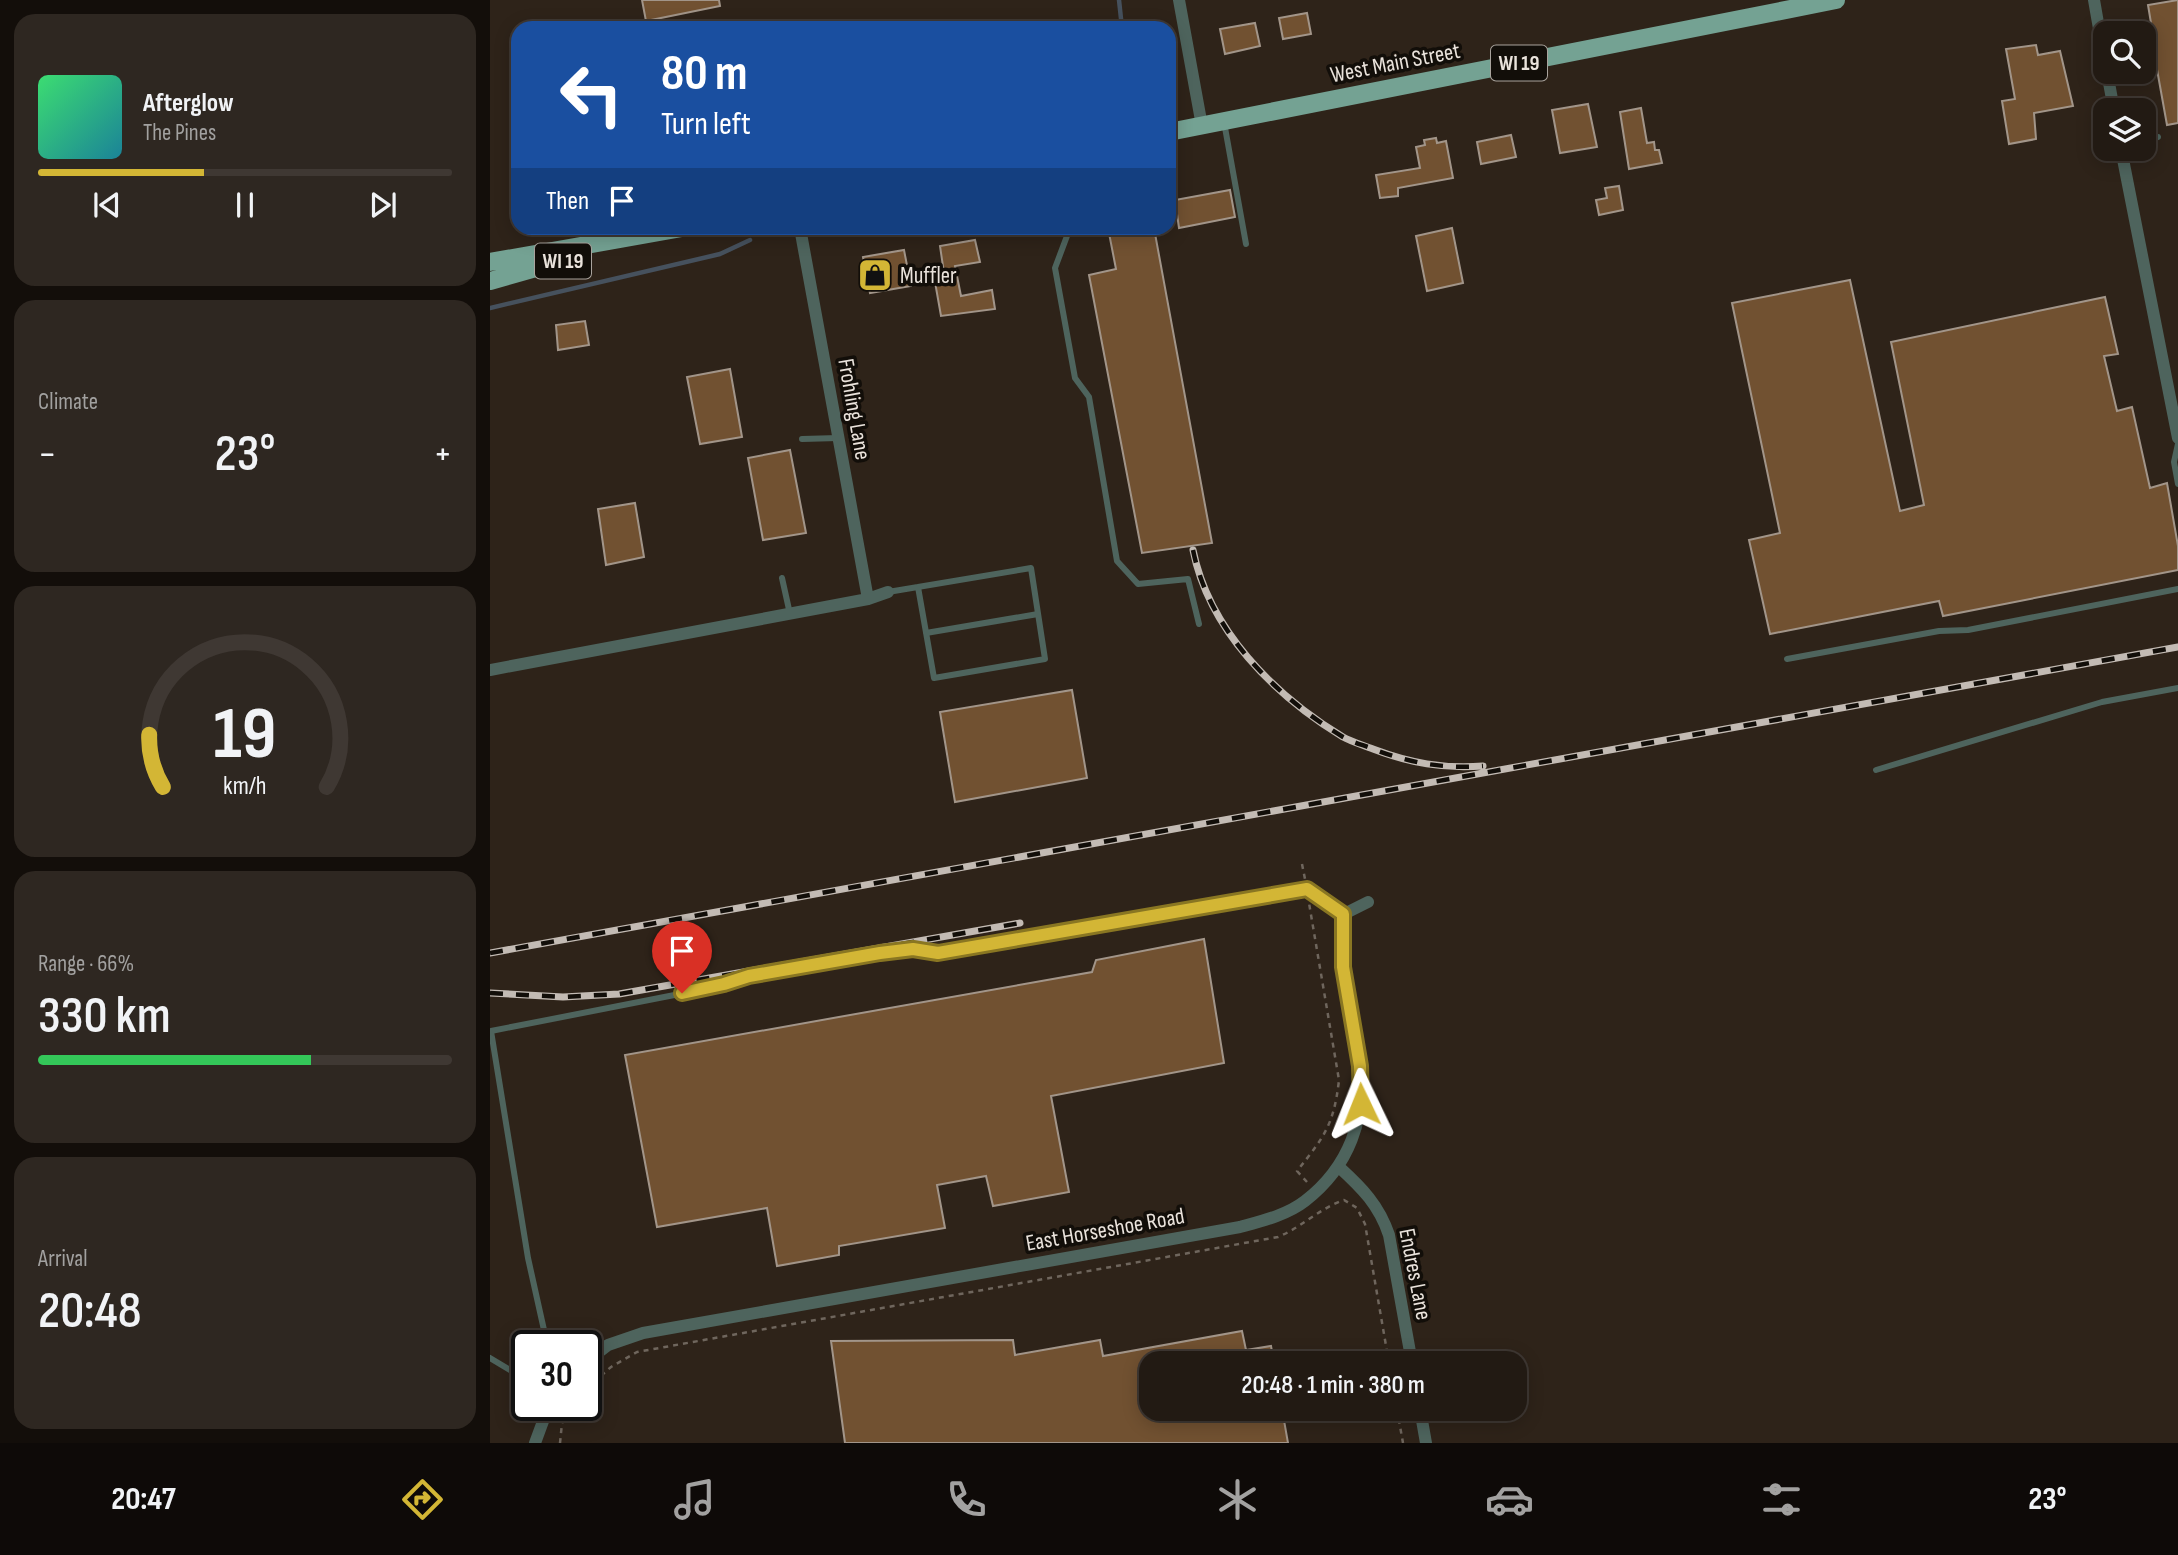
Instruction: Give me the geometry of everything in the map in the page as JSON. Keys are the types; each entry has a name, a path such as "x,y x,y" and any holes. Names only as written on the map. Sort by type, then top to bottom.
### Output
{"main road":[{"name":"West Main Street","path":"1176,131 1836,0"},
{"name":"WI 19","path":"490,262 645,235"},
{"name":"WI 19","path":"490,281 540,269 634,237"}],"street":[{"path":"1179,0 1202,125"},
{"path":"2094,0 2098,21"},
{"path":"2123,161 2178,438"},
{"name":"Frohling Lane","path":"801,235 868,599"},
{"path":"490,670 868,599 888,592"},
{"path":"1343,914 1368,902"},
{"name":"East Horseshoe Road","path":"602,1350 643,1333 1240,1227 1274,1217 1304,1202 1339,1167 1352,1142 1361,1104 1360,1066 1343,967 1343,914"},
{"name":"Endres Lane","path":"1339,1167 1361,1186 1383,1217 1389,1235 1410,1351"},
{"path":"535,1443 543,1421"},
{"path":"1422,1421 1426,1443"}],"lane":[{"path":"1224,121 1246,244"},
{"path":"1067,235 1055,268 1075,378 1089,397 1117,561 1138,584 1188,579 1199,624"},
{"path":"802,439 839,438"},
{"path":"2178,444 2174,462 2178,484"},
{"path":"888,592 1031,568 1045,659 934,678 918,587"},
{"path":"782,578 790,614"},
{"path":"1787,659 1939,631 1968,630 2178,589"},
{"path":"926,633 1038,614"},
{"path":"1876,771 2102,702 2178,688"},
{"path":"544,1330 530,1269 491,1031 705,989 749,976 880,953 913,949 938,953 1307,889 1343,914"},
{"path":"490,1358 511,1370"}],"path":[{"path":"1303,864 1339,1080 1336,1109 1323,1138 1297,1171 1316,1191"},
{"path":"602,1375 637,1352 1278,1237 1295,1230 1328,1205 1344,1200 1357,1208 1365,1224 1387,1351"},
{"path":"560,1443 563,1421"},
{"path":"1399,1421 1403,1443"}],"building":[{"path":"642,0 719,0 720,6 646,21"},
{"path":"2178,0 2178,123 2167,125 2156,64 2156,21 2151,21 2148,5"},
{"path":"1307,13 1311,34 1283,39 1279,18"},
{"path":"1255,23 1260,46 1225,54 1220,29"},
{"path":"2036,45 2038,55 2060,51 2073,106 2034,113 2036,139 2009,144 2002,101 2015,99 2006,49"},
{"path":"1588,104 1597,147 1560,153 1552,110"},
{"path":"1641,108 1647,143 1654,142 1662,163 1629,169 1620,112"},
{"path":"1511,135 1516,157 1481,164 1477,142"},
{"path":"1436,138 1437,143 1446,141 1453,178 1398,188 1398,196 1380,198 1376,175 1420,168 1416,147 1425,145 1424,140"},
{"path":"1619,186 1623,210 1599,215 1596,200 1607,198 1605,188"},
{"path":"1230,190 1235,217 1179,228 1176,200"},
{"path":"1452,228 1463,283 1427,291 1416,236"},
{"path":"1109,235 1155,235 1212,543 1142,553 1089,275 1116,269"},
{"path":"975,240 980,262 955,266 961,296 992,290 995,309 941,316 935,282 945,280 940,246"},
{"path":"904,250 911,286 870,293 863,257"},
{"path":"1850,280 1900,511 1924,505 1891,342 2105,297 2118,354 2104,356 2117,411 2132,407 2150,488 2167,483 2178,546 2178,570 1943,616 1939,601 1770,634 1749,540 1780,533 1732,303"},
{"path":"585,321 589,345 558,350 556,325"},
{"path":"730,369 742,437 700,444 687,377"},
{"path":"790,450 806,533 763,540 748,458"},
{"path":"635,503 644,557 606,565 598,509"},
{"path":"1072,690 1087,778 955,802 940,712"},
{"path":"1204,939 1224,1063 1051,1096 1069,1192 993,1206 986,1176 937,1185 945,1228 839,1246 839,1255 777,1266 767,1208 657,1227 625,1055 1092,972 1096,960"},
{"path":"1242,1331 1246,1350 1271,1346 1272,1351 1139,1351 1139,1421 1284,1421 1288,1443 845,1443 831,1341 1013,1340 1015,1355 1100,1340 1103,1356"}],"waterway":[{"path":"1119,0 1121,21"},
{"path":"490,308 720,254 750,240"}],"railway":[{"path":"1193,550 1213,607 1229,633 1269,680 1317,720 1346,739 1400,758 1440,766 1483,766"},
{"path":"490,953 2178,647"},
{"path":"490,993 563,997 619,994 1020,923"}],"place":[{"name":"Muffler","path":"875,275"}],"route":[{"path":"682,993 749,976 880,953 913,949 938,953 1307,889 1343,914 1343,967 1360,1066 1361,1104"}]}
